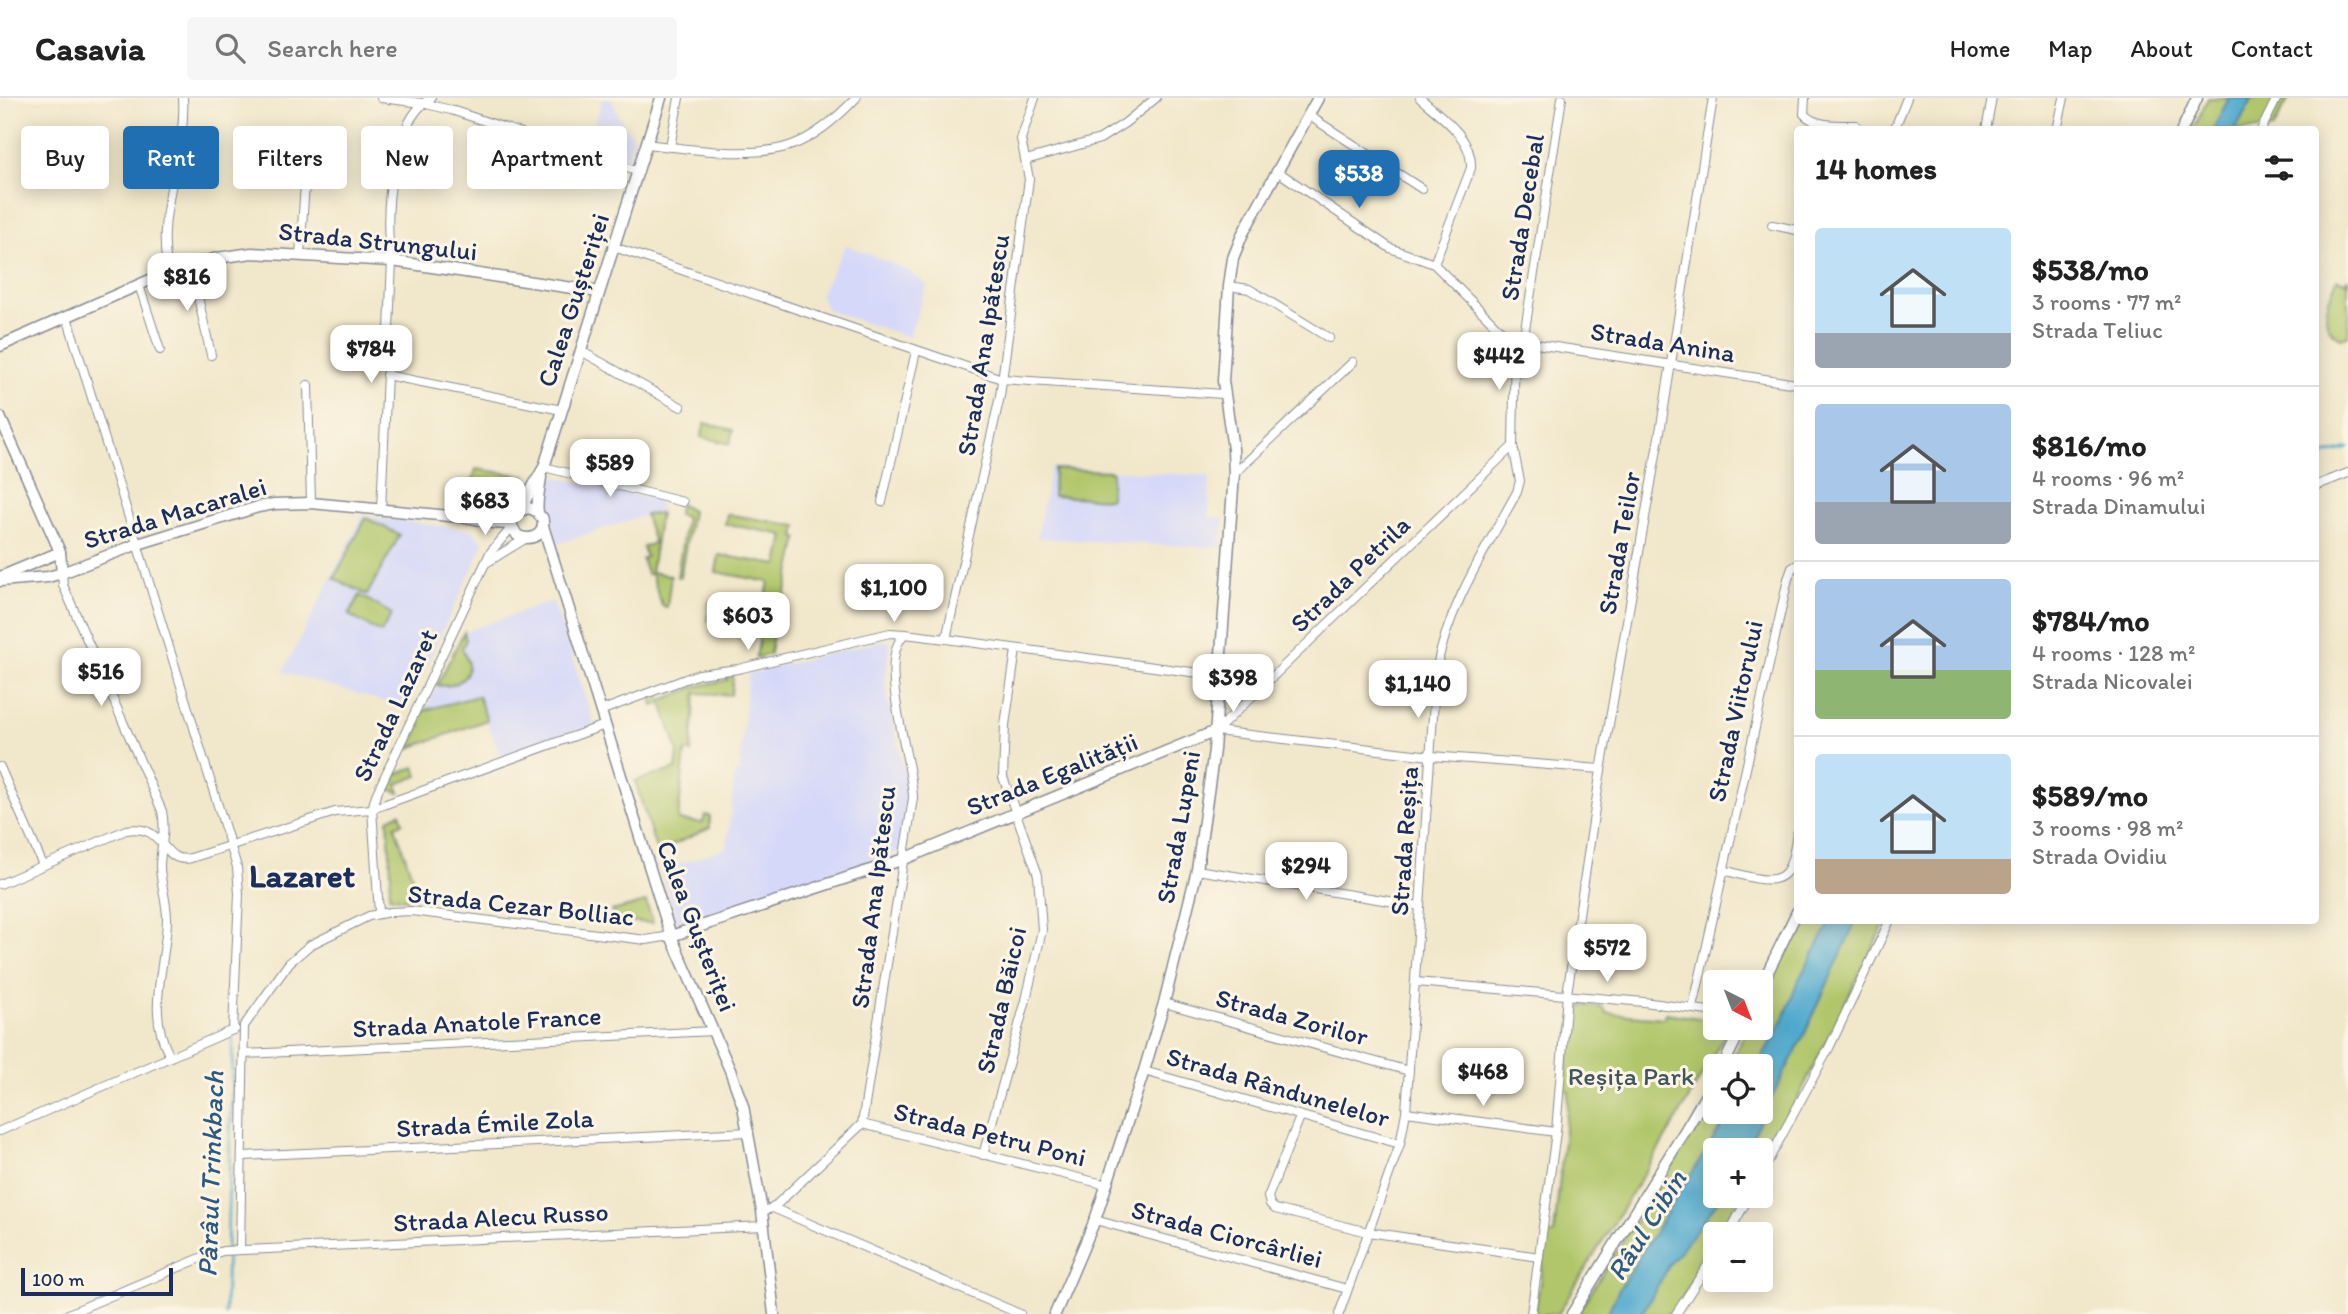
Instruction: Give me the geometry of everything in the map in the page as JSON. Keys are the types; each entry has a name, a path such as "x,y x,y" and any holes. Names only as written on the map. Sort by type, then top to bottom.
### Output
{"street":[{"path":"169,273 163,242 182,132 183,98"},
{"path":"381,98 451,110 639,172"},
{"path":"381,510 391,261 389,211 402,136 422,103 431,98"},
{"name":"Calea Gușteriței","path":"538,512 543,471 662,98"},
{"path":"670,147 679,98"},
{"path":"648,144 742,151 775,150 805,139 826,126 856,98"},
{"name":"Strada Ana Ipătescu","path":"946,639 1002,379 1030,179 1021,139 1035,98"},
{"path":"1026,160 1100,139 1156,98"},
{"name":"Strada Lupeni","path":"1055,1314 1096,1220 1144,1071 1197,870 1216,731 1234,474 1233,449 1223,394 1233,258 1237,245 1318,98"},
{"path":"1420,98 1463,139 1472,158 1434,264"},
{"name":"Strada Decebal","path":"1519,341 1562,98"},
{"name":"Strada Teilor","path":"1567,994 1601,769 1713,98"},
{"path":"1805,98 1804,114 1809,120 1856,125"},
{"path":"1896,126 1907,98"},
{"path":"1987,126 1992,98"},
{"path":"2058,126 2064,98"},
{"path":"2184,126 2197,98"},
{"path":"2263,126 2277,98"},
{"path":"1308,115 1422,189"},
{"path":"1277,171 1390,248 1434,264 1499,330 1519,341"},
{"path":"300,255 304,189"},
{"path":"1772,225 1794,229"},
{"path":"614,247 1002,379 1223,394"},
{"name":"Strada Strungului","path":"0,346 169,273 217,258 252,253 391,261 599,292"},
{"path":"191,266 212,355"},
{"path":"139,285 160,351"},
{"path":"1229,286 1249,289 1329,338"},
{"path":"67,317 232,844 239,880 233,1030"},
{"name":"Strada Anina","path":"1519,341 1794,384"},
{"name":"Strada Reșița","path":"1339,1314 1400,1144 1406,1112 1436,671 1445,632 1470,578 1517,492 1520,473 1513,446 1519,341"},
{"path":"581,351 681,407"},
{"path":"882,502 916,351"},
{"path":"1234,474 1353,362"},
{"path":"386,374 562,410"},
{"path":"308,385 311,503"},
{"path":"0,417 60,552 63,585 162,811 165,825 160,866 167,919 156,1012 164,1045 170,1057"},
{"name":"Strada Petrila","path":"1216,731 1513,446"},
{"path":"543,471 683,502"},
{"name":"Calea Gușteriței","path":"520,510 543,471"},
{"path":"2319,484 2348,473"},
{"name":"Strada Macaralei","path":"0,579 62,573 138,544 274,504 311,503 512,526"},
{"path":"486,563 539,533 542,519 538,512 529,508 520,510 513,516 512,526 517,535 529,538"},
{"name":"Strada Lazaret","path":"379,913 372,809 391,759 490,553 512,526"},
{"name":"Calea Gușteriței","path":"542,526 549,541 551,558 671,936 739,1093 767,1210 764,1226 774,1314"},
{"name":"Calea Gușteriței","path":"529,538 551,558"},
{"path":"0,579 60,552"},
{"name":"Strada Viitorului","path":"1693,1008 1788,579 1794,567"},
{"path":"600,711 699,674 738,669 890,633 1221,676"},
{"name":"Strada Ana Ipătescu","path":"862,1124 913,786 893,680 898,644 905,634"},
{"name":"Strada Băicoi","path":"984,1155 1027,1000 1042,930 1038,875 1006,789 1002,766 1016,649"},
{"path":"0,884 126,830 137,828 147,830 174,858 182,860 335,811 372,809 605,725"},
{"path":"1216,731 1431,756 1601,769"},
{"name":"Strada Egalității","path":"671,936 904,859 1216,731"},
{"path":"0,767 43,865"},
{"path":"1723,870 1768,880 1778,878 1790,866 1794,848"},
{"path":"1197,870 1420,906"},
{"name":"Strada Cezar Bolliac","path":"244,1026 299,953 310,945 379,913 411,911 640,939 671,936"},
{"path":"1769,970 1794,918"},
{"path":"1773,1152 1829,1048 1888,924"},
{"path":"1416,982 1567,994 1703,1010"},
{"path":"1531,1314 1556,1132 1567,994"},
{"name":"Strada Zorilor","path":"1164,1003 1409,1072"},
{"path":"0,1131 244,1026 237,1250"},
{"name":"Strada Anatole France","path":"244,1054 713,1031"},
{"name":"Strada Rândunelelor","path":"1144,1071 1400,1144"},
{"path":"1572,1314 1703,1100"},
{"path":"1406,1112 1556,1132"},
{"path":"1300,1116 1268,1197 1275,1209 1368,1232 1539,1257"},
{"path":"862,1124 767,1210 1020,1314"},
{"name":"Strada Petru Poni","path":"862,1124 1107,1185"},
{"name":"Strada Émile Zola","path":"242,1156 749,1132"},
{"name":"Strada Ciorcârliei","path":"1096,1220 1347,1289"},
{"name":"Strada Alecu Russo","path":"68,1314 223,1251 764,1226"},
{"path":"1676,1314 1703,1272"}],"shaded area":[{"path":"603,98 611,99 626,126 594,126"},
{"path":"627,128 634,138 627,161"},
{"path":"846,245 907,270 927,285 909,337 827,310 820,294"},
{"path":"1051,467 1210,476 1209,517 1224,518 1222,548 1037,538"},
{"path":"552,476 656,500 662,510 556,544 545,499"},
{"path":"363,516 472,530 484,543 406,708 283,672"},
{"path":"553,601 595,725 501,758 478,697 425,710 464,632"},
{"path":"880,641 890,642 885,685 907,785 899,852 677,924 661,871 727,847 735,772 739,772 748,674"}],"green space":[{"path":"2208,98 2289,98 2275,126 2195,126"},
{"path":"2348,278 2348,336 2341,338 2328,326 2326,311 2337,279 2346,282"},
{"path":"705,423 733,430 730,444 701,437"},
{"path":"476,469 526,476 504,515 464,510"},
{"path":"1054,469 1112,471 1110,499 1053,496"},
{"path":"679,504 692,511 680,577 677,577 686,517 678,515"},
{"path":"660,513 651,572 671,576 667,607 662,606 652,575 647,574 642,559 646,557 643,547 654,543 645,515"},
{"path":"727,514 797,526 795,537 798,538 781,614 776,614 770,654 756,658 761,629 708,620 710,602 763,611 769,582 716,572 719,555 778,565 784,535 725,524"},
{"path":"366,518 400,535 367,595 334,578"},
{"path":"360,595 392,614 381,633 349,615"},
{"path":"464,632 466,640 462,648 468,665 465,676 447,686 437,685"},
{"path":"726,672 733,678 731,695 696,693 691,752 685,752 678,820 703,823 705,815 710,816 710,828 657,852 635,781 676,769 678,752 662,703 653,706 652,698 658,693 662,700 698,686 728,680"},
{"path":"478,696 487,720 410,748 421,724 413,723 425,710"},
{"path":"415,767 418,776 397,784 400,793 389,789 387,781 394,781 398,773"},
{"path":"400,813 403,823 395,826 419,897 404,899 389,896 391,874 388,819"},
{"path":"646,902 653,923 616,921 612,911"},
{"path":"1799,924 1885,924 1802,1090 1773,1141 1773,1138 1703,1138 1703,1208 1734,1208 1726,1222 1703,1222 1703,1261 1673,1314 1577,1314 1703,1110 1703,1124 1773,1124 1773,1054 1734,1054 1741,1040 1773,1040 1773,976"},
{"name":"Reșița Park","path":"1585,1005 1604,1008 1606,1013 1664,1018 1665,1013 1703,1019 1703,1040 1722,1040 1714,1054 1703,1054 1703,1073 1558,1314 1535,1314 1547,1235 1554,1234 1569,1092 1564,1088 1576,1010"}],"water":[{"path":"2229,98 2253,98 2238,126 2215,126"},
{"path":"1829,924 1855,924 1806,1031 1773,1095 1773,1054 1764,1054 1784,1018 1798,981"},
{"path":"1723,1124 1758,1124 1751,1138 1714,1138"},
{"path":"1703,1156 1703,1208 1713,1208 1670,1264 1642,1314 1607,1314 1619,1289"}],"waterway":[{"path":"2319,457 2348,448"},
{"name":"Pârâul Trinkbach","path":"225,1314 233,1035"}],"district":[{"name":"Lazaret","path":"302,875"}],"water label":[{"name":"Râul Cibin","path":"1646,1225"}]}
